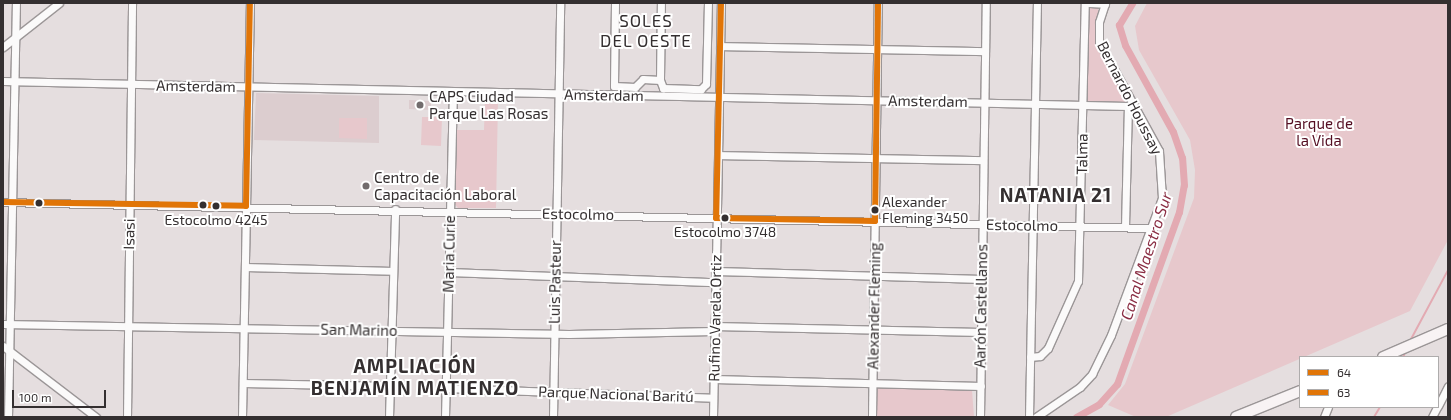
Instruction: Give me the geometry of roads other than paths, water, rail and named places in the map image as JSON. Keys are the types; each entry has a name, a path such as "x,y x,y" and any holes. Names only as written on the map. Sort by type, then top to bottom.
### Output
{"main road":[{"path":"1395,355 1448,329"},
{"path":"1395,355 1415,349 1448,335"},
{"path":"1236,417 1299,391"},
{"path":"1249,417 1299,397"}],"street":[{"path":"8,417 10,351 7,325 13,202 16,3"},
{"path":"3,48 59,3"},
{"name":"Isasi","path":"127,417 132,3"},
{"path":"242,417 250,3"},
{"name":"Luis Pasteur","path":"553,417 560,3"},
{"path":"615,3 614,86 635,87 643,79 660,80"},
{"path":"661,3 660,80 663,88 705,87 708,3"},
{"name":"Rufino Varela Ortiz","path":"713,417 721,3"},
{"name":"Alexander Fleming","path":"872,417 878,3"},
{"name":"Aarón Castellanos","path":"980,417 986,3"},
{"path":"1029,417 1037,3"},
{"name":"Talma","path":"1030,357 1040,356 1048,348 1077,286 1080,226 1085,3"},
{"path":"1088,3 1105,4"},
{"name":"Bernardo Houssay","path":"1036,417 1088,379 1111,335 1153,228 1162,198 1160,158 1130,104 1099,42 1099,22 1105,4"},
{"path":"720,46 985,51"},
{"name":"Amsterdam","path":"3,81 984,103 1083,105 1130,104"},
{"name":"Maria Curie","path":"445,417 453,92"},
{"path":"1125,227 1130,104"},
{"path":"718,155 983,160"},
{"name":"Estocolmo","path":"3,202 556,213 1153,228"},
{"path":"389,417 395,210"},
{"path":"245,267 393,270"},
{"path":"716,271 982,279"},
{"path":"449,272 555,274 715,282"},
{"name":"San Marino","path":"7,325 391,330 554,334 714,328 874,329 981,332"},
{"path":"3,346 96,417"},
{"name":"Parque Nacional Baritú","path":"714,379 981,386"},
{"path":"242,383 390,386"},
{"path":"1439,404 1448,386"},
{"name":"Parque Nacional Baritú","path":"446,388 713,398"},
{"path":"1432,417 1437,408"}],"waterway":[{"name":"Canal Maestro Sur","path":"1076,417 1099,404 1117,384 1179,212 1184,185 1182,158 1173,132 1125,45 1119,25 1132,3"},
{"path":"1410,341 1448,270"},
{"path":"1404,356 1406,351"},
{"path":"1374,417 1379,408"}],"place":[{"name":"CAPS Ciudad Parque Las Rosas","path":"420,105"},
{"name":"Centro de Capacitación Laboral","path":"366,186"},
{"name":"Estocolmo 4245","path":"216,206"},
{"name":"Alexander Fleming 3450","path":"875,210"},
{"name":"Estocolmo 3748","path":"725,218"}],"district":[{"name":"SOLES DEL OESTE","path":"646,31"},
{"name":"NATANIA 21","path":"1056,195"},
{"name":"AMPLIACIÓN BENJAMÍN MATIENZO","path":"415,377"}],"park label":[{"name":"Parque de la Vida","path":"1319,132"}]}
